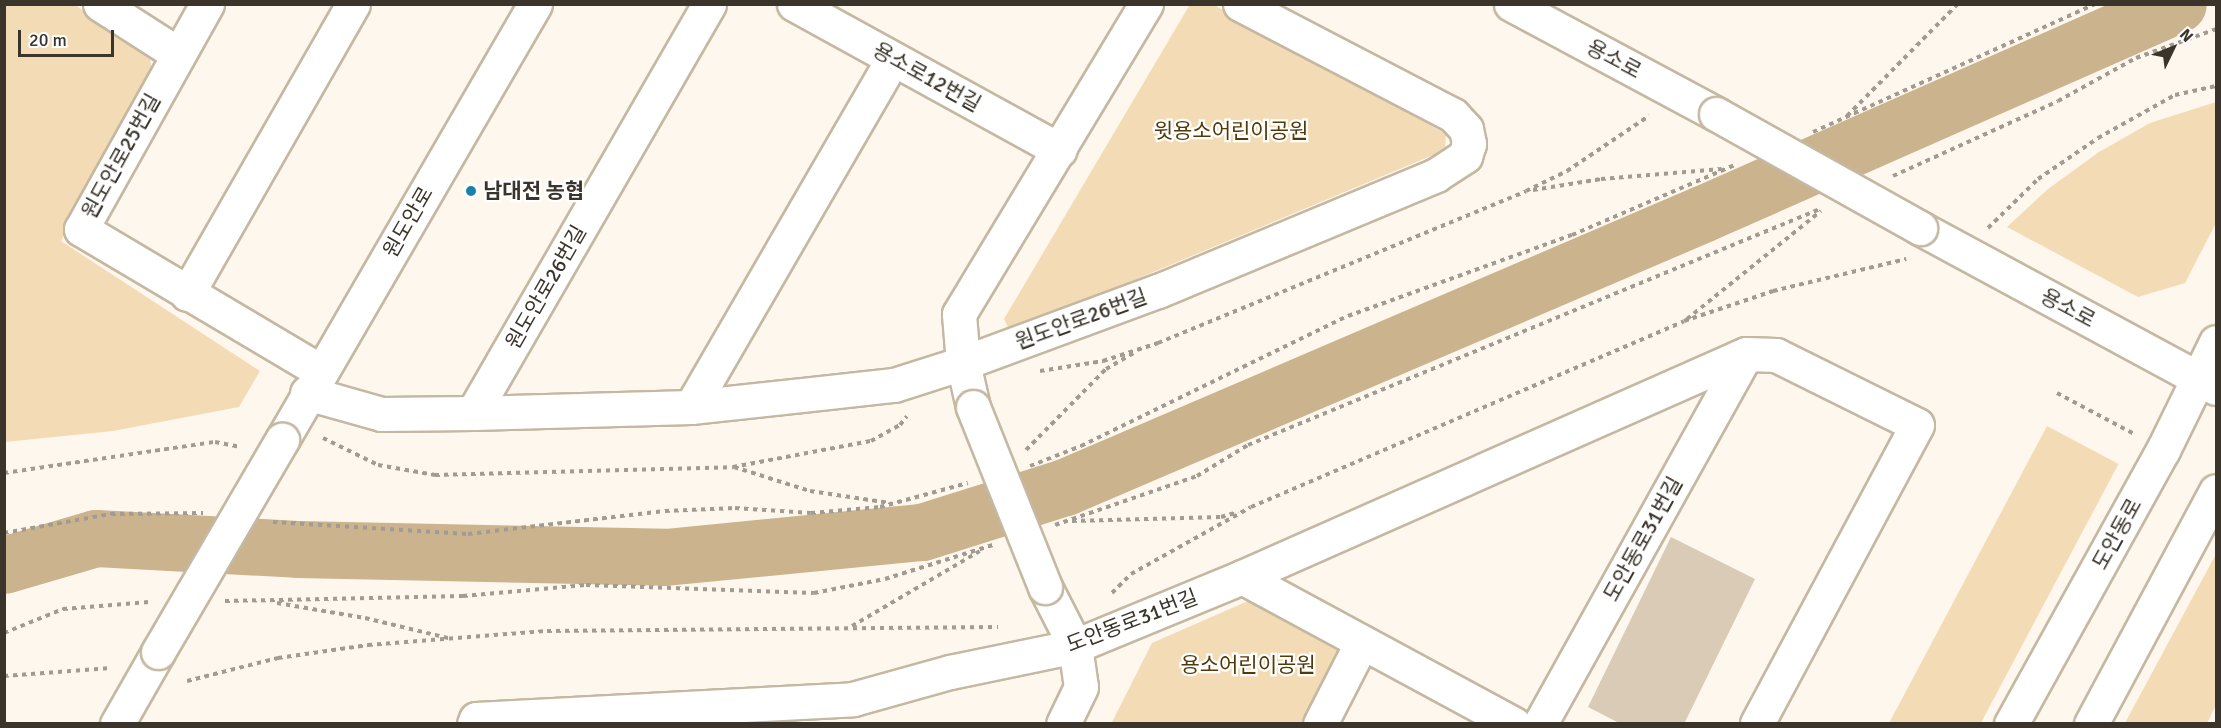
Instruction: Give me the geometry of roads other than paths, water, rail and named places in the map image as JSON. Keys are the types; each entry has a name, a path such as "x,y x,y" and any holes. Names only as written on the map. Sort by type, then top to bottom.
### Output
{"street":[{"path":"100,4 178,54 207,4"},
{"path":"187,294 353,4"},
{"name":"원도안로","path":"117,723 535,4"},
{"name":"원도안로26번길","path":"473,413 709,4"},
{"name":"용소로12번길","path":"794,4 1060,150"},
{"path":"1063,723 1081,687 1075,646 1045,587 973,407 963,363 959,315 1146,4"},
{"name":"원도안로26번길","path":"314,382 381,414 690,407 894,385 963,363 1158,291 1454,165 1465,156 1469,144 1466,129 1453,115 1240,4"},
{"name":"용소로","path":"1512,4 1716,114 1916,243 2207,383"},
{"name":"원도안로25번길","path":"178,54 81,229 187,294 314,382"},
{"path":"690,407 893,59"},
{"name":"도안동로","path":"2011,723 2163,450 2207,383 2217,342"},
{"path":"1746,354 1776,355 1917,425 1757,723"},
{"name":"도안동로31번길","path":"474,723 477,719 847,711 950,672 1075,646 1242,577 1746,354"},
{"name":"도안동로31번길","path":"1540,723 1746,354"},
{"path":"2091,723 2217,491"},
{"path":"1242,577 1361,644 1515,723"},
{"path":"1320,723 1361,644"}],"waterway":[{"path":"4,565 96,538 297,549 665,557 922,532 1065,487 1702,214 2178,4"}],"place":[{"name":"남대전 농협","path":"471,191"}],"park label":[{"name":"윗용소어린이공원","path":"1231,131"},
{"name":"용소어린이공원","path":"1248,665"}]}
